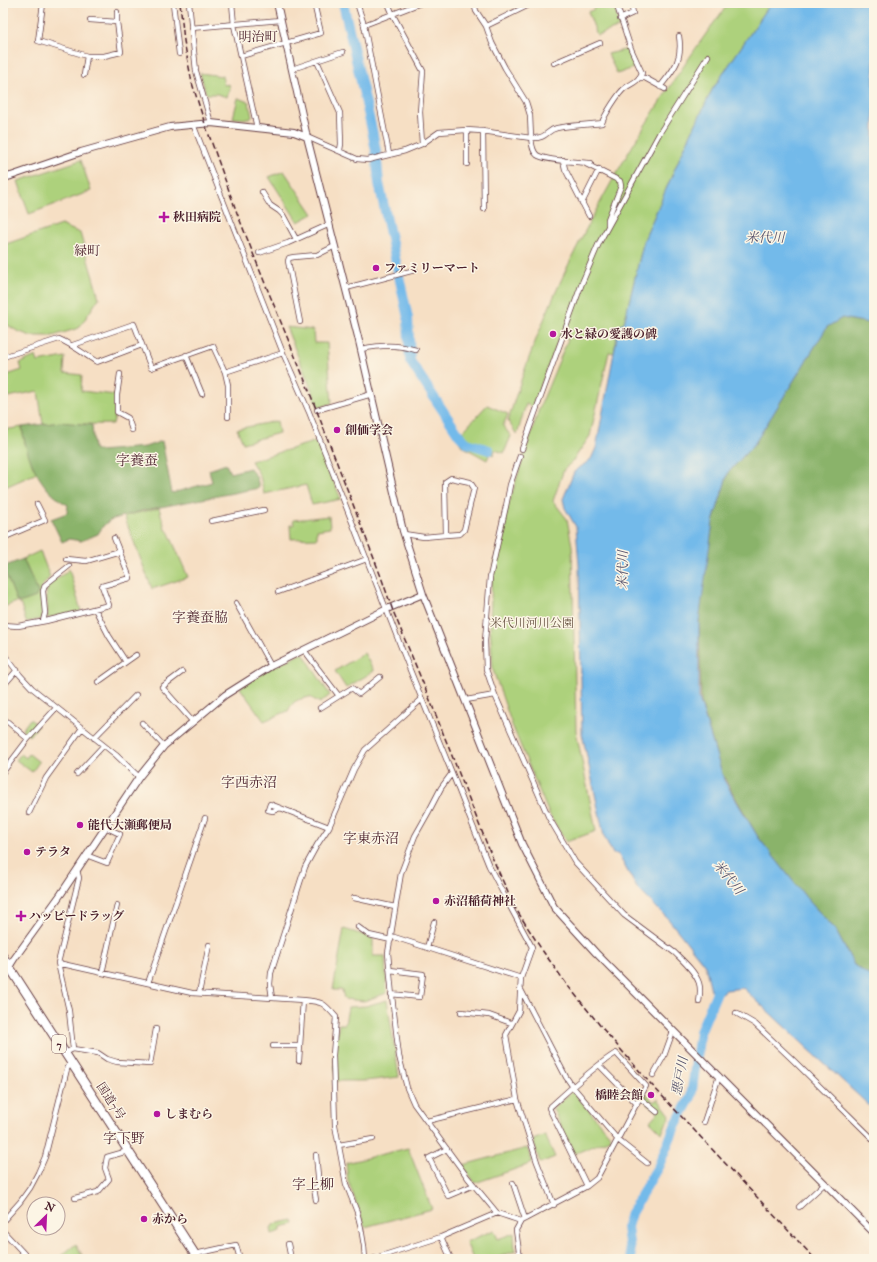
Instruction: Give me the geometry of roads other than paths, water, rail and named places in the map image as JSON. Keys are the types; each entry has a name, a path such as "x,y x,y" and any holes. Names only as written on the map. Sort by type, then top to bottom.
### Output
{"highway":[{"name":"国道7号","path":"3,957 196,1256"}],"street":[{"path":"42,3 38,41 87,56 104,56 121,52 117,12"},
{"path":"172,3 179,54"},
{"path":"189,3 196,70 211,123"},
{"path":"232,3 234,25 257,128"},
{"path":"277,3 308,137 361,348 404,534 423,594 522,844 554,907 583,940 874,1233"},
{"path":"241,56 321,33 314,3"},
{"path":"358,3 364,25 387,155"},
{"path":"388,3 423,71 420,112 422,144"},
{"path":"364,25 421,3"},
{"path":"474,3 476,11 486,26 492,43 505,68 526,102 530,115 532,148 537,155 545,158 590,163"},
{"path":"486,26 533,3"},
{"path":"3,178 81,152 123,140 170,127 193,124 211,123 294,132 340,150 357,159 368,160 405,151 422,144 439,132 467,130 540,138 546,136 555,128 602,123 614,101 624,88 635,82 642,74 620,19 616,3"},
{"path":"620,19 633,13 631,3"},
{"path":"90,20 117,22"},
{"path":"191,28 281,20"},
{"path":"660,87 679,60 681,47 679,36"},
{"path":"554,63 600,43"},
{"path":"292,69 343,52"},
{"path":"84,75 87,56"},
{"path":"522,449 582,283 599,243 659,134 708,56"},
{"path":"318,61 340,113 340,150"},
{"path":"640,78 645,78 665,89"},
{"path":"193,124 282,353 309,412 489,866 532,946 521,978 519,1011 506,1035 518,1099 537,1162 554,1205"},
{"path":"467,130 468,164"},
{"path":"483,131 484,209"},
{"path":"563,160 565,169 589,216"},
{"path":"585,163 620,181 621,186 608,219 608,228"},
{"path":"582,202 599,169"},
{"path":"262,192 270,206 280,211 283,215 296,239"},
{"path":"259,253 330,224"},
{"path":"300,322 288,261 289,258 317,255 335,246"},
{"path":"346,288 415,270"},
{"path":"73,345 134,324 151,368 213,346 225,372 228,385 228,417"},
{"path":"3,357 59,338 73,345 86,356 97,362 142,345"},
{"path":"361,348 385,345 405,347 416,350"},
{"path":"225,372 282,353"},
{"path":"186,355 202,394"},
{"path":"120,374 117,395 117,412 128,418 132,430"},
{"path":"317,410 372,394"},
{"path":"520,456 510,485 490,577 485,641 486,669 495,695 549,818 575,862 624,915 675,953 682,960 696,976 699,983 699,1002"},
{"path":"404,534 424,536 446,535 460,534 464,530 474,488 470,482 451,478 445,482 446,535"},
{"path":"3,538 45,520 37,504"},
{"path":"211,521 264,510"},
{"path":"3,624 18,626 109,605 102,586 130,578 114,538"},
{"path":"66,559 86,561 120,551"},
{"path":"278,592 366,559"},
{"path":"44,621 45,612 43,591 45,585 69,566"},
{"path":"3,976 42,922 104,827 139,777 164,746 225,695 271,666 387,609 423,594"},
{"path":"236,603 271,666"},
{"path":"94,609 126,662"},
{"path":"304,650 338,696"},
{"path":"3,652 32,688 82,728 139,777"},
{"path":"98,682 136,655"},
{"path":"3,686 17,670"},
{"path":"182,672 162,687 192,722"},
{"path":"320,708 352,688 359,694 380,677"},
{"path":"94,738 136,695"},
{"path":"466,700 495,695"},
{"path":"272,998 270,984 271,972 275,957 287,927 305,867 317,844 329,827 354,769 365,750 422,699"},
{"path":"3,772 28,739 56,708"},
{"path":"3,718 28,739"},
{"path":"142,723 164,746"},
{"path":"29,813 46,778 82,728"},
{"path":"77,774 103,746"},
{"path":"452,773 441,788 415,836 401,873 388,953 399,1056 407,1088 414,1104 474,1185 498,1213 523,1220"},
{"path":"280,808 329,827"},
{"path":"148,983 205,818"},
{"path":"86,855 107,863 120,834 104,827"},
{"path":"73,1049 69,1011 58,963 79,878 77,870"},
{"path":"354,898 395,907"},
{"path":"102,973 117,905"},
{"path":"427,948 434,922"},
{"path":"358,927 369,935 391,938 427,948 521,978"},
{"path":"199,993 209,945"},
{"path":"58,963 183,991 303,1000 324,1004 336,1017 332,1066 335,1125 346,1184 362,1228 365,1259"},
{"path":"390,970 423,974 420,997 392,994"},
{"path":"521,990 566,1077 618,1140 647,1163"},
{"path":"299,1062 303,1000"},
{"path":"461,1012 489,1015 512,1023"},
{"path":"736,1013 755,1024 874,1140"},
{"path":"65,1053 73,1049 98,1053 107,1059 117,1062 150,1064 156,1029"},
{"path":"653,1075 664,1056 674,1032"},
{"path":"273,1046 300,1046"},
{"path":"520,1259 516,1230 523,1220 554,1205 587,1186 597,1178 646,1086 616,1052 573,1086 549,1108 587,1186"},
{"path":"3,1222 20,1202 38,1173 45,1157 70,1062"},
{"path":"599,1065 637,1104"},
{"path":"704,1122 719,1076"},
{"path":"640,1098 657,1112"},
{"path":"427,1121 518,1099"},
{"path":"339,1145 373,1139"},
{"path":"447,1149 429,1158 448,1196 474,1185"},
{"path":"75,1198 98,1192 109,1179 105,1168 107,1157 128,1151"},
{"path":"316,1155 319,1186 314,1188 316,1200"},
{"path":"513,1183 523,1220"},
{"path":"799,1207 825,1183"},
{"path":"372,1259 442,1238 498,1213"},
{"path":"3,1230 29,1259"},
{"path":"442,1238 451,1259"},
{"path":"288,1244 291,1259"},
{"path":"196,1256 236,1245 240,1259"}],"water":[{"name":"米代川","path":"771,3 874,3 874,324 842,318 827,327 755,443 728,473 713,522 699,621 699,698 724,780 758,837 808,900 835,929 854,965 874,979 874,1110 743,988 726,990 722,993 711,990 705,965 669,920 637,888 618,854 613,854 604,836 582,733 579,565 576,527 565,508 563,499 574,472 591,459 596,448 619,326 624,323 644,240 680,157 712,90"},
{"path":"463,435 473,443 490,449 489,452 470,447 460,438"}],"waterway":[{"path":"343,3 372,130 376,151 379,183 408,318 410,361 459,435 467,443 489,450"},
{"name":"悪戸川","path":"631,1259 627,1227 631,1213 659,1165 676,1124 691,1097 700,1032 722,980"}],"railway":[{"path":"180,3 184,41 192,83 237,213 306,383 393,611 492,857 514,906 542,950 568,986 603,1029 649,1082 815,1259"}],"place":[{"name":"秋田病院","path":"164,217"},
{"name":"ファミリーマート","path":"376,268"},
{"name":"水と緑の愛護の碑","path":"553,334"},
{"name":"創価学会","path":"337,430"},
{"name":"能代大瀬郵便局","path":"80,825"},
{"name":"テラタ","path":"27,852"},
{"name":"赤沼稲荷神社","path":"436,901"},
{"name":"ハッピードラッグ","path":"21,916"},
{"name":"橋睦会館","path":"651,1095"},
{"name":"しまむら","path":"157,1114"},
{"name":"赤から","path":"144,1219"}],"district":[{"name":"明治町","path":"258,36"},
{"name":"緑町","path":"87,250"},
{"name":"字養蚕","path":"137,460"},
{"name":"字養蚕脇","path":"200,617"},
{"name":"字西赤沼","path":"249,782"},
{"name":"字東赤沼","path":"371,838"},
{"name":"字下野","path":"124,1138"},
{"name":"字上柳","path":"313,1184"}],"park label":[{"name":"米代川河川公園","path":"532,623"}]}
